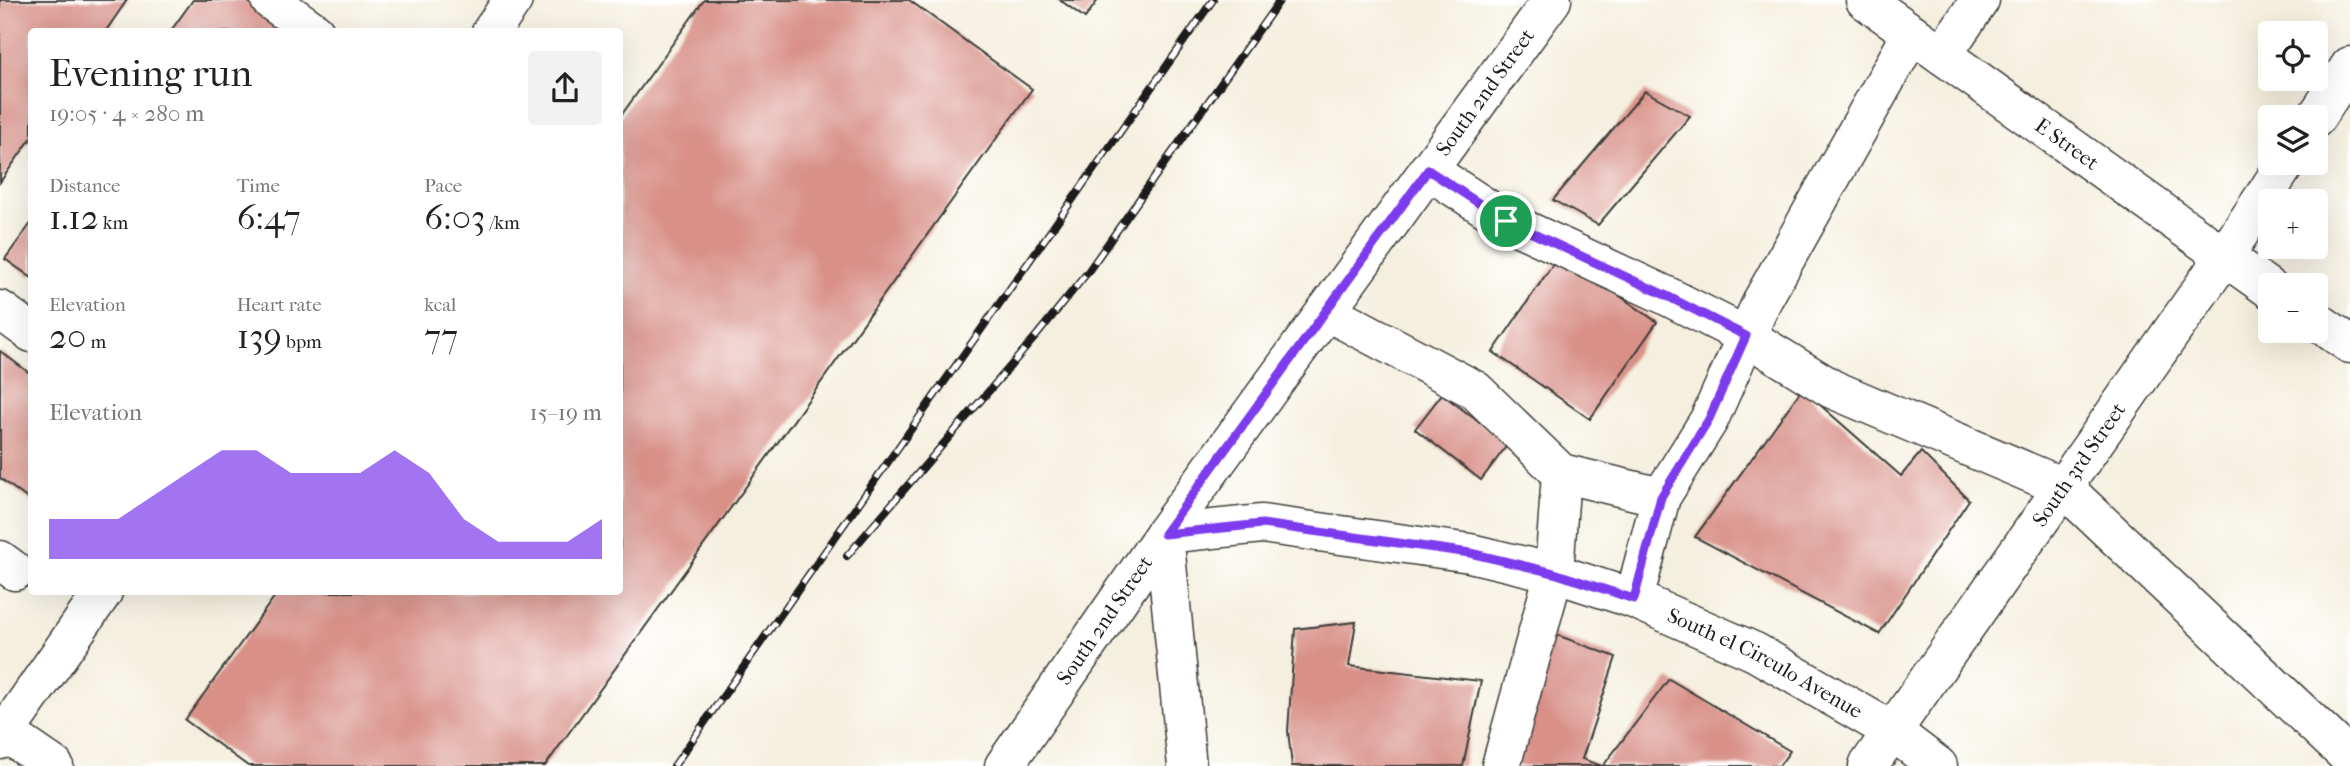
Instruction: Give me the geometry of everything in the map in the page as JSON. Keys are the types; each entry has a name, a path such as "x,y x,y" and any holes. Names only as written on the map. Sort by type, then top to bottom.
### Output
{"street":[{"path":"270,0 309,28"},
{"path":"494,28 513,0"},
{"name":"South 2nd Street","path":"1004,766 1164,534 1552,0"},
{"name":"E Street","path":"1865,0 2258,281"},
{"path":"1634,599 1661,497 1709,419 1762,301 1927,44 1980,0"},
{"path":"2324,105 2350,66"},
{"path":"1428,170 1506,221 1746,336 1832,389 2063,487 2350,758"},
{"name":"South 3rd Street","path":"1868,766 2224,257 2278,175"},
{"path":"0,310 28,331"},
{"path":"1326,311 1475,390 1561,473 1661,497"},
{"path":"2328,329 2350,344"},
{"path":"1501,766 1554,573 1561,473"},
{"name":"South el Circulo Avenue","path":"1164,534 1262,524 1470,553 1554,573 1634,599 1755,652 1892,731 1938,766"},
{"path":"1164,534 1187,766"},
{"path":"54,766 2,734 101,595"}],"building":[{"path":"0,0 127,0 108,28 28,28 28,143 0,182"},
{"path":"193,0 246,0 284,28 173,28"},
{"path":"704,0 909,0 1032,89 545,766 248,766 185,720 276,595 623,595 623,113"},
{"path":"1060,0 1098,0 1085,18"},
{"path":"1645,91 1690,116 1598,225 1553,200"},
{"path":"28,227 28,275 5,259"},
{"path":"1560,254 1657,322 1590,419 1493,352"},
{"path":"0,351 28,372 28,499 0,478"},
{"path":"1802,389 1901,476 1921,452 1969,500 1879,634 1695,537"},
{"path":"1442,394 1508,444 1481,480 1415,429"},
{"path":"1356,622 1349,666 1481,681 1463,766 1292,766 1288,731 1295,629"},
{"path":"1549,632 1616,657 1582,759 1602,766 1517,766"},
{"path":"1669,679 1790,751 1779,766 1603,766"}],"railway":[{"path":"674,766 1213,0"},
{"path":"847,556 1087,273 1280,0"}],"route":[{"path":"1428,170 1506,221 1746,336 1709,419 1661,497 1634,599 1554,573 1470,553 1262,524 1164,534 1428,170"}]}
